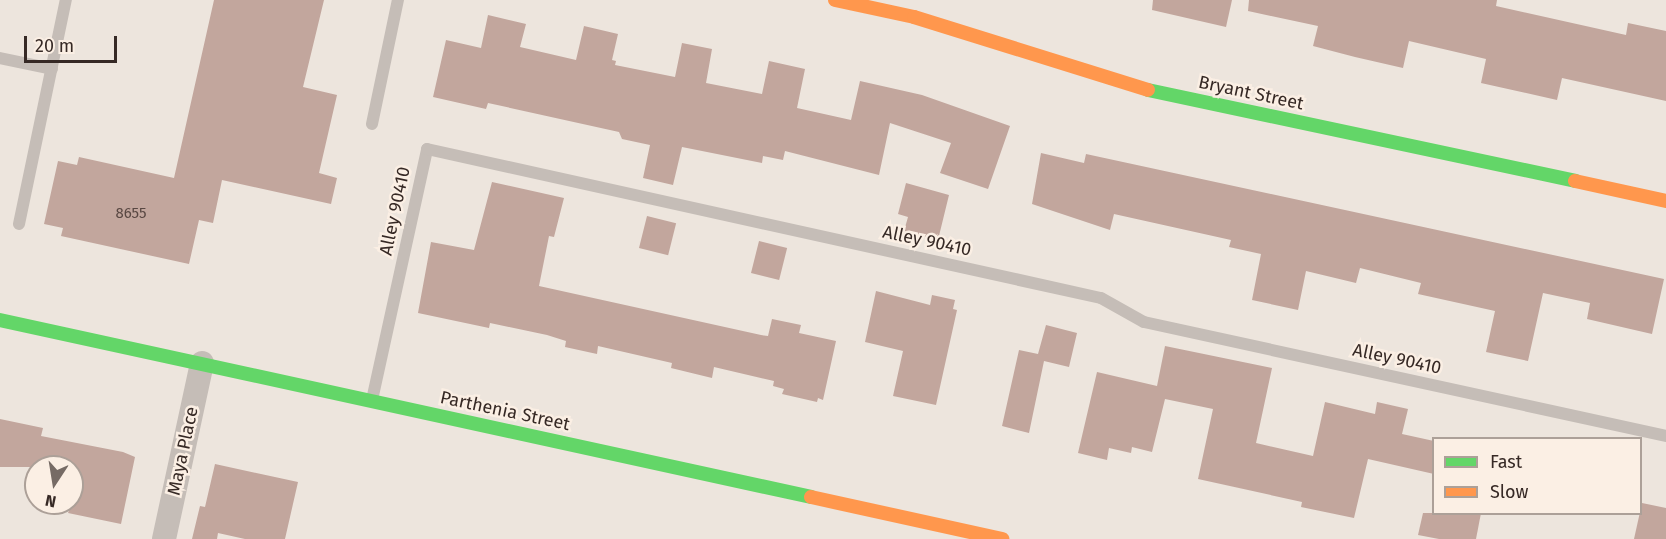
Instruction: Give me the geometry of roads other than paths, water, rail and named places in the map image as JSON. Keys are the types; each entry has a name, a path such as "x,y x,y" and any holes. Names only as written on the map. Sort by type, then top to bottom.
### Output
{"main road":[{"name":"Bryant Street","path":"835,0 914,17 1140,88 1666,201"},
{"name":"Parthenia Street","path":"0,320 1002,539"}],"street":[{"name":"Maya Place","path":"164,539 202,363"}],"lane":[{"path":"19,225 66,0"},
{"path":"372,124 398,0"},
{"path":"0,58 52,69"},
{"name":"Alley 90410","path":"372,400 427,149 1101,297 1144,322 1666,436"}]}
